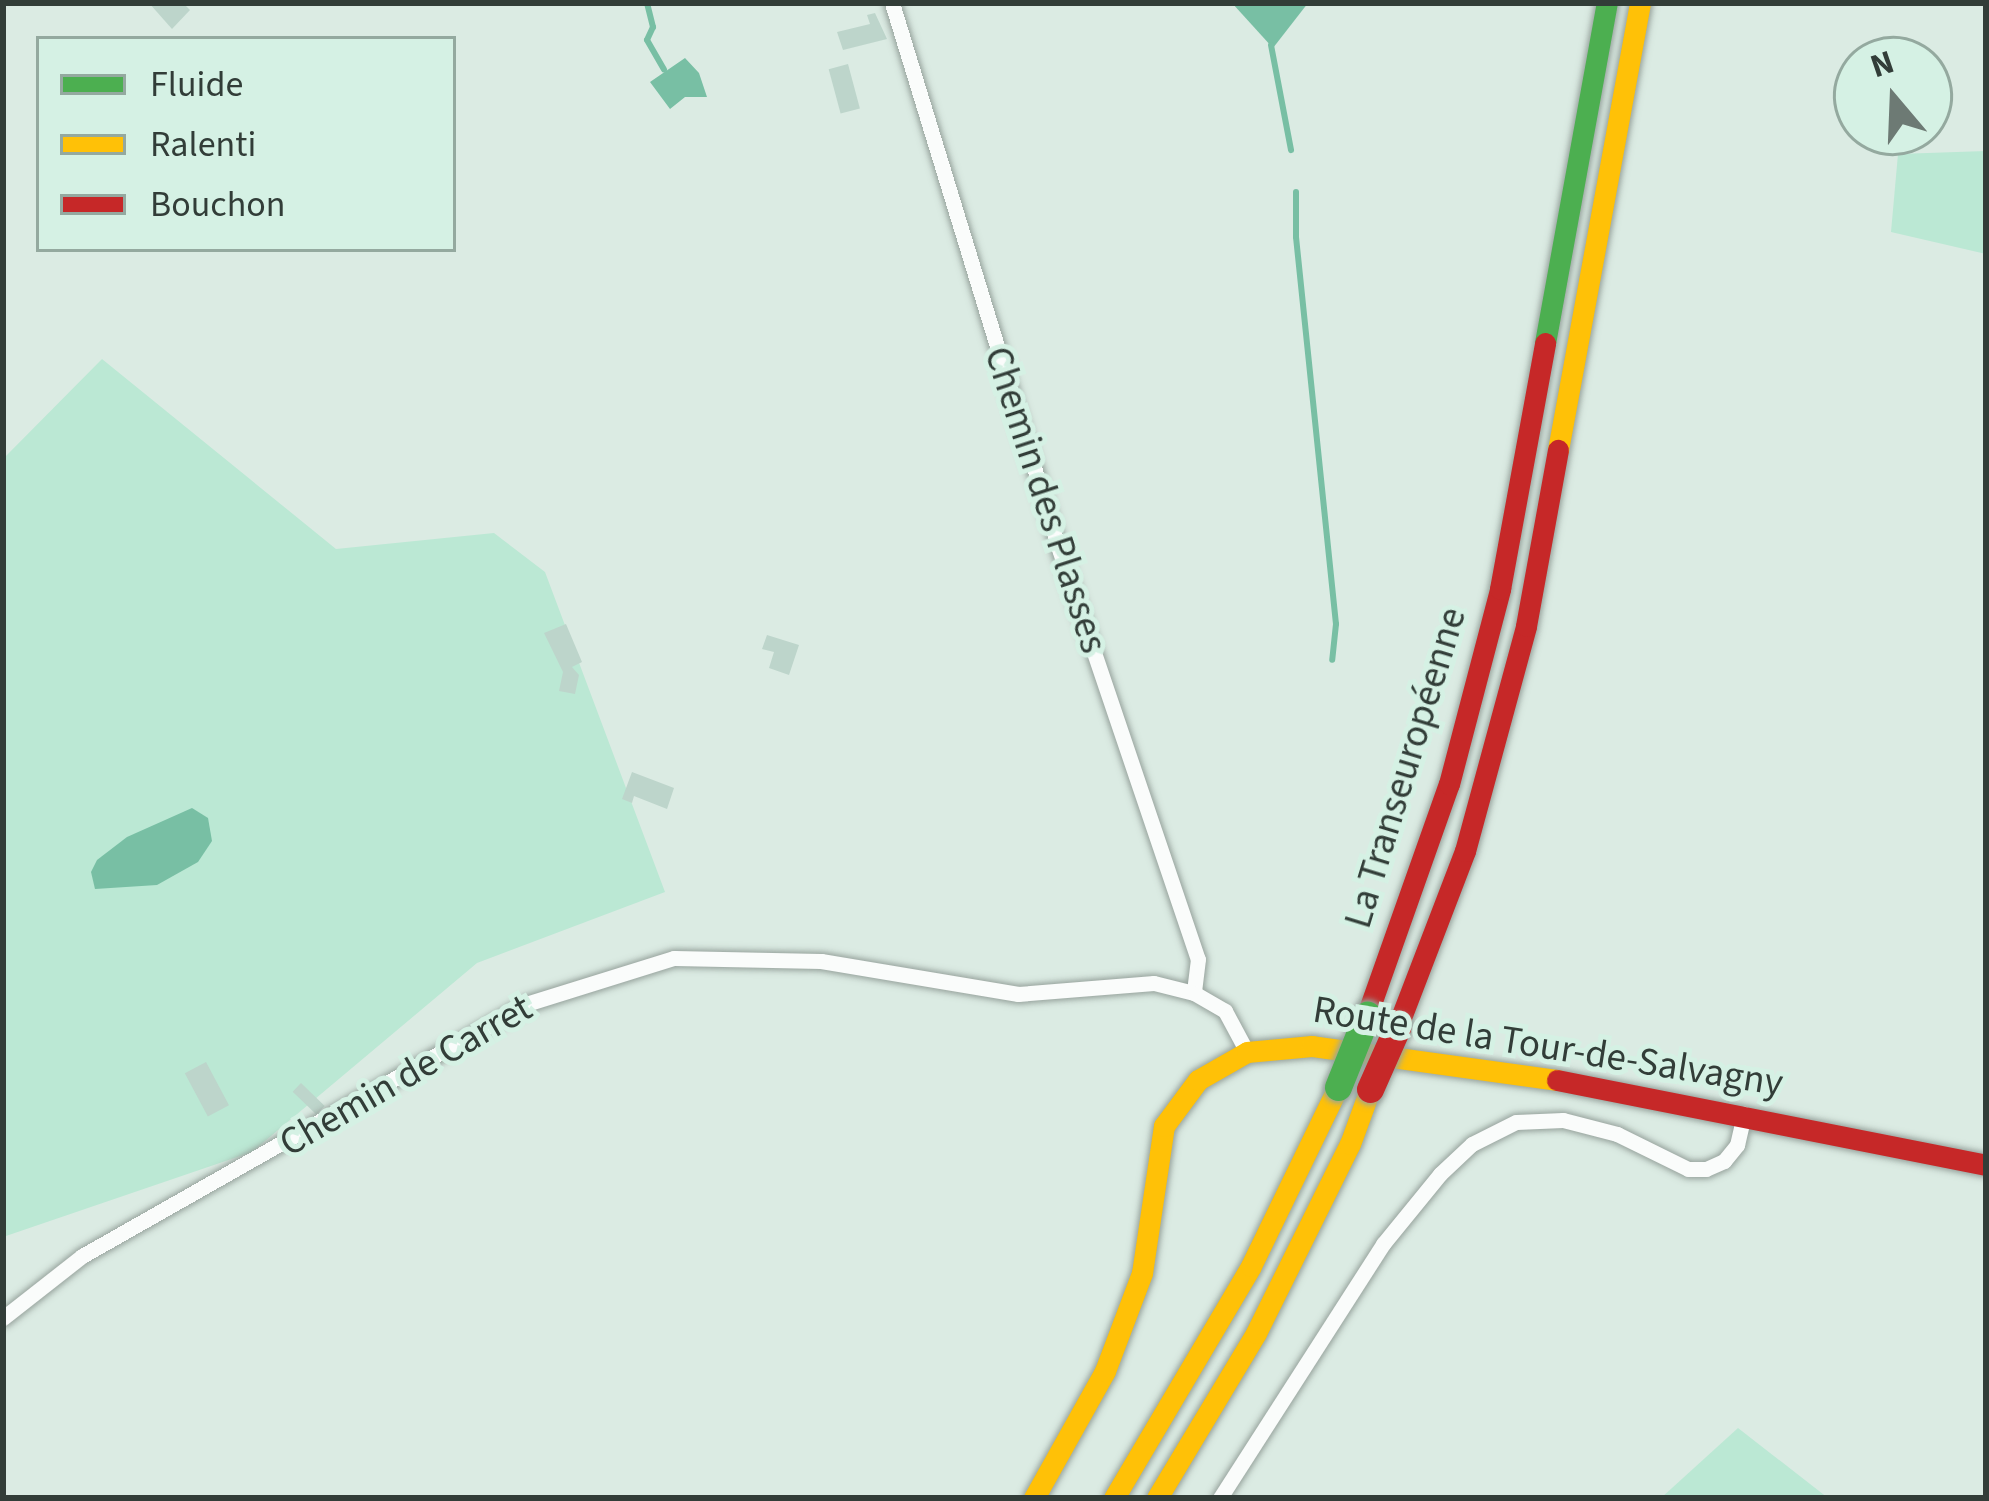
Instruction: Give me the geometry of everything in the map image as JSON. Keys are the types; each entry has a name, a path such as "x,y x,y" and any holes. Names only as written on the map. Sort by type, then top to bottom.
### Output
{"main road":[{"name":"La Transeuropéenne","path":"1114,1498 1251,1266 1338,1087 1449,784 1500,589 1606,3"},
{"name":"La Transeuropéenne","path":"1157,1498 1276,1295 1396,1028 1465,851 1526,626 1640,3"},
{"name":"Route de la Tour-de-Salvagny","path":"1034,1498 1105,1370 1142,1274 1164,1126 1198,1080 1247,1052 1312,1046 1582,1084 1986,1165"}],"street":[{"name":"Chemin des Plasses","path":"892,3 1059,550 1198,959 1194,993"},
{"name":"Chemin de Carret","path":"3,1318 82,1256 526,1004 674,958 821,961 1018,994 1154,983 1194,993"},
{"path":"1194,993 1225,1011 1247,1052"},
{"path":"1220,1498 1383,1244 1431,1184 1472,1144 1506,1124 1563,1120 1617,1134 1688,1169 1706,1169 1724,1161 1738,1145 1744,1114"}],"shaded area":[{"path":"1232,3 1308,3 1273,48"},
{"path":"685,58 699,73 707,97 685,97 670,109 650,82"},
{"path":"1986,151 1986,254 1891,232 1898,156 1953,156 1953,152"},
{"path":"102,359 336,549 494,533 545,572 665,892 477,963 252,1152 3,1237 3,459"},
{"path":"192,808 208,818 212,841 198,862 157,885 95,889 91,872 97,860 127,837"},
{"path":"1738,1428 1828,1498 1661,1498"}],"building":[{"path":"149,3 183,3 190,10 172,29"},
{"path":"875,13 887,39 843,50 837,32 870,24 867,15"},
{"path":"848,64 860,108 841,114 829,69"},
{"path":"566,624 582,662 572,667 579,675 575,694 559,691 563,672 544,633"},
{"path":"767,635 799,645 789,675 769,668 774,652 762,649"},
{"path":"632,772 674,788 667,809 634,796 632,803 622,799"},
{"path":"206,1062 229,1105 208,1117 185,1073"},
{"path":"301,1083 325,1106 316,1115 293,1092"}],"waterway":[{"path":"647,3 653,27 647,40 664,70"},
{"path":"1271,45 1291,150"},
{"path":"1296,192 1296,237 1336,624 1332,660"}],"traffic: fast":[{"path":"1545,343 1607,3"},
{"path":"1338,1087 1367,1015"}],"traffic: slow":[{"path":"1558,450 1640,3"},
{"path":"1034,1498 1105,1371 1142,1273 1164,1126 1198,1080 1247,1052 1312,1046 1557,1080"},
{"path":"1114,1498 1251,1266 1338,1087"},
{"path":"1157,1498 1256,1333 1350,1144 1370,1089"}],"traffic: jam":[{"path":"1367,1015 1449,784 1500,589 1545,343"},
{"path":"1397,1028 1465,851 1526,626 1558,450"},
{"path":"1370,1089 1397,1028"},
{"path":"1557,1080 1986,1165"}]}
